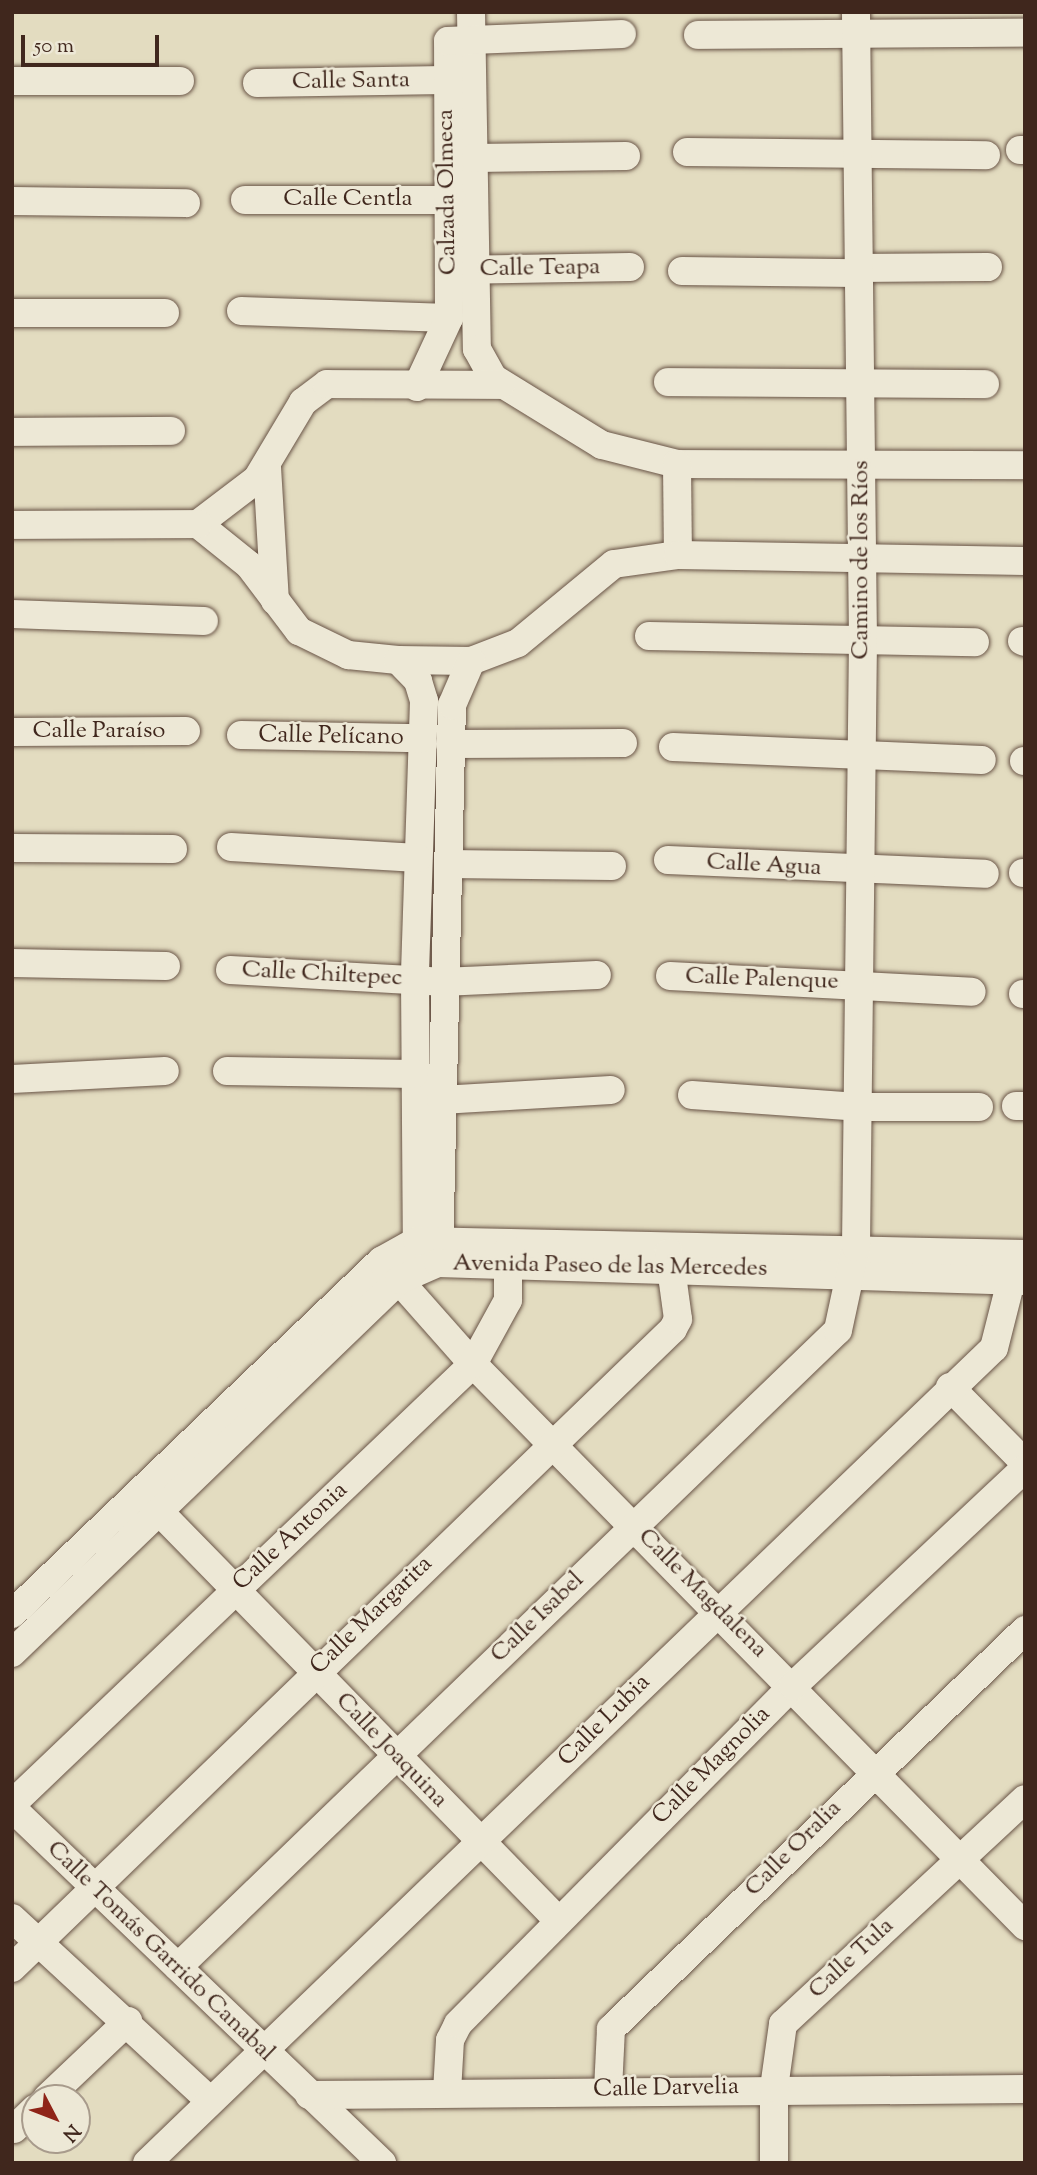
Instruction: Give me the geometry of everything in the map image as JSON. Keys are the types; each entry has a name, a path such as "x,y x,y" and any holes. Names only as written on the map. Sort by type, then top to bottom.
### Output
{"street":[{"path":"698,35 856,24 1013,33"},
{"name":"Camino de los Ríos","path":"854,1260 858,1107 855,984 863,641 862,465 856,270 856,24"},
{"path":"622,34 472,26 474,158 462,270 482,367 501,385 602,445 677,464 1025,465"},
{"name":"Calzada Olmeca","path":"417,387 449,318 462,270 452,200 445,80 448,41 472,26"},
{"name":"Calle Santa","path":"257,83 445,80"},
{"path":"12,81 180,82"},
{"path":"688,152 986,155"},
{"path":"474,158 626,156"},
{"name":"Calle Centla","path":"245,200 452,200"},
{"path":"12,201 186,203"},
{"name":"Calle Teapa","path":"462,270 630,267"},
{"path":"682,271 988,267"},
{"path":"241,312 449,318"},
{"path":"12,313 165,313"},
{"path":"668,382 859,381 985,384"},
{"path":"12,526 198,524 267,467 316,390 327,384 417,387 501,385"},
{"path":"12,432 171,431"},
{"path":"677,464 678,555"},
{"path":"267,467 276,604"},
{"path":"198,524 249,565 299,631 329,646 397,660 471,661 518,643 614,564 678,555 863,562 1025,561"},
{"path":"12,614 204,621"},
{"path":"649,636 975,642"},
{"path":"397,660 418,681 421,738 415,979 415,1259"},
{"path":"12,1614 148,1500 415,1259 441,1101 442,982 452,705 471,661"},
{"name":"Calle Paraíso","path":"12,732 186,732"},
{"name":"Calle Pelícano","path":"240,735 421,738"},
{"path":"450,744 623,743"},
{"path":"673,747 860,757 982,760"},
{"path":"231,847 418,858"},
{"path":"12,848 173,849"},
{"name":"Calle Agua","path":"668,860 859,871 985,874"},
{"path":"448,864 612,866"},
{"path":"12,963 166,966"},
{"name":"Calle Chiltepec","path":"230,970 442,982 597,975"},
{"name":"Calle Palenque","path":"670,976 972,992"},
{"path":"12,1079 165,1071"},
{"path":"227,1071 414,1074"},
{"path":"441,1101 611,1090"},
{"path":"692,1095 858,1107 979,1107"},
{"name":"Avenida Paseo de las Mercedes","path":"415,1259 508,1253 854,1260 1018,1268"},
{"name":"Calle Antonia","path":"12,1806 236,1588 473,1364 508,1300 508,1253"},
{"name":"Calle Margarita","path":"12,1968 314,1672 673,1329 678,1319 669,1256"},
{"name":"Calle Magdalena","path":"415,1259 473,1364 793,1686 958,1861 1025,1926"},
{"name":"Calle Isabel","path":"178,1967 634,1525 835,1336 854,1260"},
{"name":"Calle Lubia","path":"147,2163 479,1844 716,1611 994,1348 1018,1268"},
{"path":"950,1387 1025,1465"},
{"name":"Calle Magnolia","path":"447,2092 453,2031 558,1919 793,1686 1025,1465"},
{"path":"12,1653 148,1500"},
{"name":"Calle Joaquina","path":"148,1500 236,1588 479,1844 558,1919"},
{"name":"Calle Oralia","path":"608,2090 611,2029 874,1770 1025,1630"},
{"name":"Calle Tula","path":"774,2163 774,2088 783,2024 1025,1798"},
{"name":"Calle Tomás Garrido Canabal","path":"12,1806 178,1967 262,2054 382,2163"},
{"path":"12,1918 128,2021 210,2101"},
{"path":"62,2084 128,2021"},
{"name":"Calle Darvelia","path":"309,2095 774,2088 1025,2089"}]}
